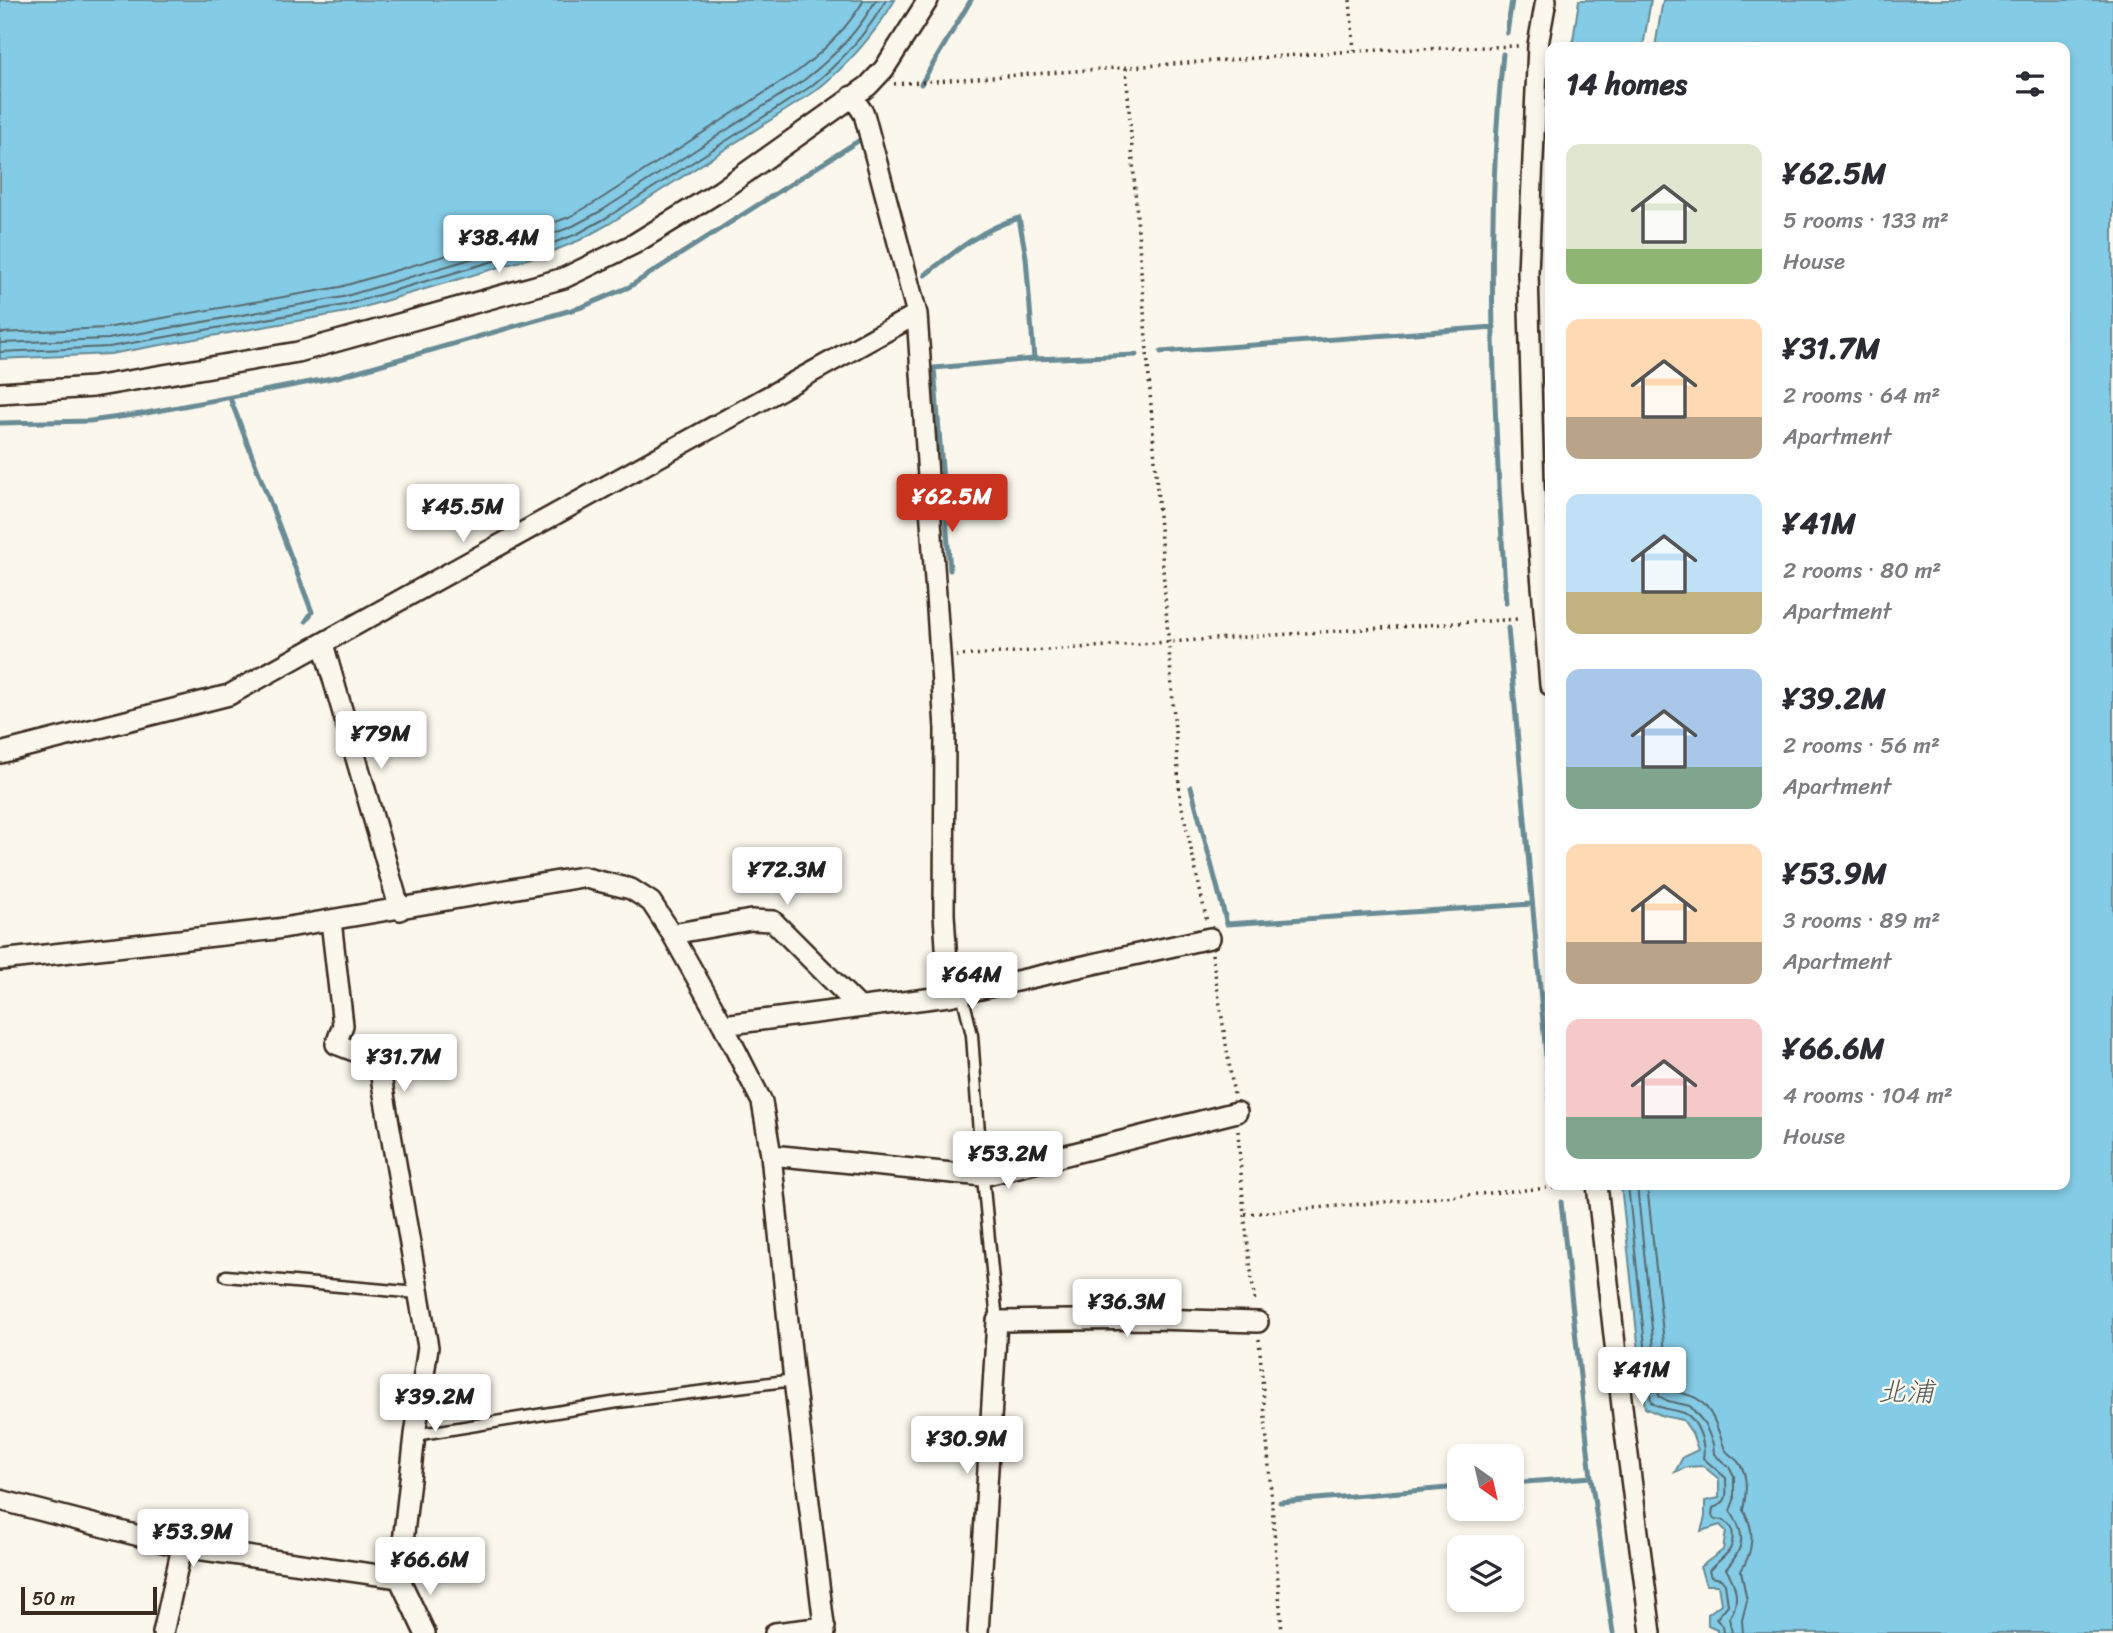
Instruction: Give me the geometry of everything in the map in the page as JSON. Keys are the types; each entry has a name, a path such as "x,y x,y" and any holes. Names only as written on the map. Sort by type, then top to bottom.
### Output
{"street":[{"path":"0,393 93,387 298,352 564,278 634,244 720,191 860,91 884,69 928,0"},
{"path":"1545,623 1534,487 1528,272 1538,45 1546,0"},
{"path":"860,91 917,314 945,728 944,914 955,994"},
{"path":"0,753 229,695 917,314"},
{"path":"323,644 400,910"},
{"path":"0,960 331,921 582,877 631,889 651,902 723,1025 762,1102 771,1155 794,1380 825,1630 775,1633"},
{"path":"672,934 751,920 773,921 859,1007"},
{"path":"331,921 343,1026 336,1044 378,1060 428,1347 399,1578 425,1633"},
{"path":"723,1025 955,994 1210,938"},
{"path":"771,1155 983,1176 1237,1112"},
{"path":"1598,1190 1651,1633"},
{"path":"978,1633 997,1321 1154,1319 1258,1322"},
{"path":"0,1500 183,1547 399,1578"},
{"path":"163,1633 183,1547"}],"lane":[{"path":"955,994 972,1035 997,1321"},
{"path":"226,1276 418,1293"},
{"path":"415,1436 618,1402 794,1380"}],"path":[{"path":"1350,0 1354,51"},
{"path":"860,91 1354,51 1538,45"},
{"path":"1126,68 1180,798 1210,938 1237,1112 1244,1214 1258,1322 1282,1633"},
{"path":"940,657 1518,619"},
{"path":"1244,1214 1545,1188"}],"water":[{"path":"0,0 895,0 859,50 814,92 609,224 551,252 347,312 110,354 0,359"},
{"path":"1579,0 1651,0 1644,42 1573,42"},
{"name":"北浦","path":"1663,0 2113,0 2113,1633 1717,1633 1717,1629 1708,1625 1708,1614 1721,1604 1718,1585 1706,1585 1700,1567 1723,1550 1726,1531 1720,1525 1701,1531 1705,1517 1705,1501 1719,1498 1719,1479 1703,1466 1687,1467 1675,1472 1683,1457 1698,1450 1692,1433 1683,1420 1663,1416 1645,1408 1622,1190 2070,1190 2070,42 1656,42"}],"waterway":[{"path":"921,84 971,0"},
{"path":"1507,33 1512,0"},
{"path":"1503,54 1497,122 1492,260 1495,397 1506,603"},
{"path":"0,423 90,421 337,377 582,307 629,287 866,136"},
{"path":"925,275 981,235 1019,218 1026,257 1034,359"},
{"path":"1161,352 1494,327"},
{"path":"950,570 934,368 1034,359 1136,355"},
{"path":"230,398 312,612 306,621"},
{"path":"1508,628 1545,1045"},
{"path":"1191,787 1227,924 1532,904"},
{"path":"1561,1202 1591,1477 1613,1633"},
{"path":"1524,1482 1591,1477"},
{"path":"1280,1502 1447,1488"}]}
